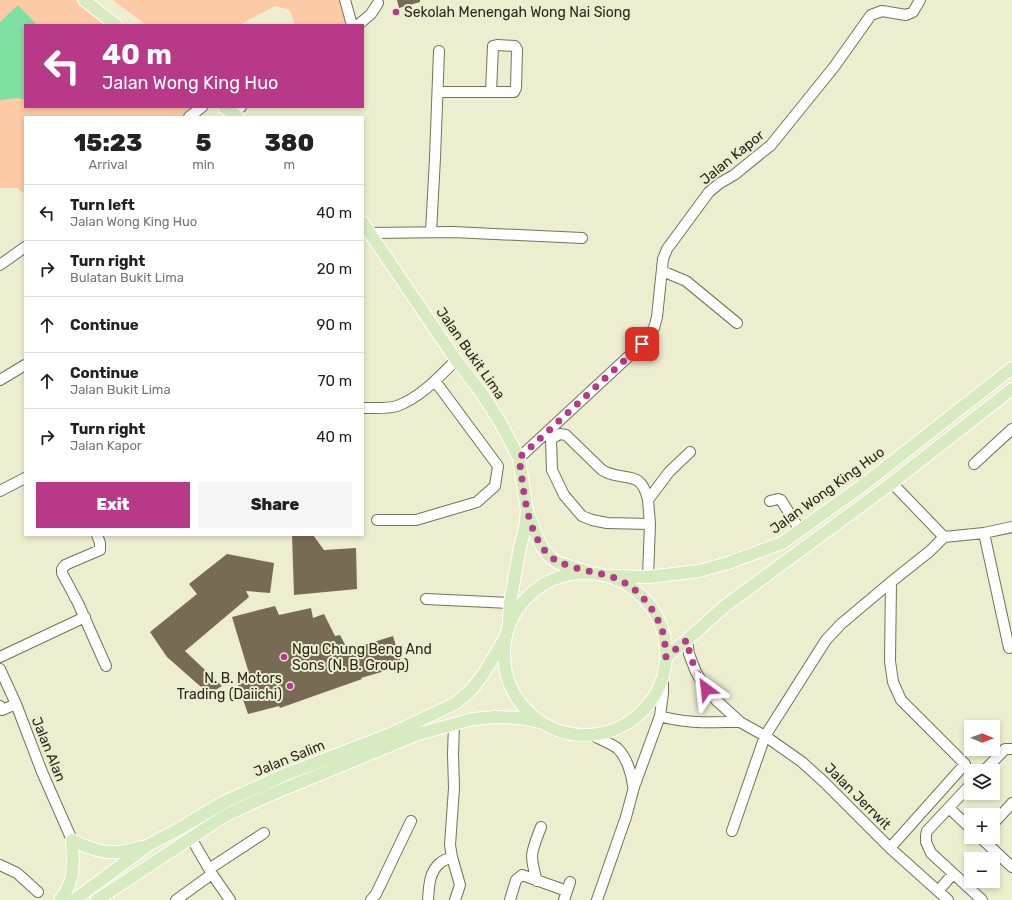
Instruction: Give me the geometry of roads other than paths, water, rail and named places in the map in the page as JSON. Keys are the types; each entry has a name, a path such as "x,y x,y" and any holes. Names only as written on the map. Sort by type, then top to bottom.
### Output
{"main road":[{"path":"84,0 115,24"},
{"name":"Jalan Bukit Lima","path":"366,228 456,360 481,392 500,422 519,458 527,511"},
{"name":"Jalan Wong King Huo","path":"610,576 648,577 699,571 728,563 782,543 863,485 1012,368"},
{"path":"666,657 725,606 892,483 1012,389"},
{"path":"527,511 537,537 545,551 556,561 589,572 610,576 633,588 651,607 663,631 666,657 662,677 655,695 643,710 628,722 610,731 592,735 568,733 557,730 542,722 523,706 511,686 504,662 510,602 527,511"},
{"path":"507,633 517,609 531,593 548,581 568,574 589,572"},
{"name":"Jalan Salim","path":"74,900 150,844 179,829 222,803 284,776 393,733 456,703 472,689 484,673 507,633"},
{"name":"Jalan Salim","path":"97,900 226,815 272,794 418,734 473,719 520,718 542,722"},
{"path":"60,900 68,889 72,878 72,840 87,847 116,853 150,844"}],"street":[{"path":"345,0 352,24"},
{"name":"Jalan Kapor","path":"519,458 548,436 642,344 654,328 657,318 663,258 667,249 709,192 720,183 734,175 771,145 834,67 871,15 882,11 906,15 913,12 920,0"},
{"path":"359,24 371,14 378,3"},
{"path":"438,92 491,92 514,92 516,88 517,49 515,46 497,44 492,46 491,92"},
{"path":"431,232 439,51"},
{"path":"190,116 201,108"},
{"path":"366,228 582,238"},
{"path":"0,265 24,248"},
{"path":"662,271 686,281 737,323"},
{"path":"364,408 396,406 416,395 435,381 456,360"},
{"path":"0,380 24,366"},
{"path":"377,520 416,520 477,502 495,486 498,466 435,381"},
{"path":"974,464 1012,429"},
{"path":"648,577 650,524 646,491 638,480 631,477 607,474 566,434 548,436 552,470 564,495 582,516 592,520 606,522 650,524"},
{"path":"648,500 669,472 690,452"},
{"path":"0,491 24,479"},
{"path":"892,483 944,538"},
{"path":"770,501 778,499 781,500 800,530"},
{"path":"732,831 765,736 826,640 841,624 944,538 984,533 1012,527"},
{"path":"984,533 1009,628 1010,648"},
{"path":"98,536 100,550 65,565 62,569 62,573 85,617 106,666"},
{"path":"890,848 965,764 902,700 893,682 890,661 891,582"},
{"path":"426,599 510,602"},
{"path":"0,657 85,617"},
{"name":"Jalan Jerrwit","path":"687,640 689,654 696,672 706,689 716,700 740,722 765,736 802,762 890,848 948,900"},
{"name":"Jalan Alan","path":"0,669 16,704 42,772 72,840"},
{"path":"597,900 626,817 634,788 660,716 662,677"},
{"path":"0,706 2,710 16,704"},
{"path":"660,716 688,722 740,722"},
{"path":"454,724 454,788 450,845 460,885 455,900"},
{"path":"592,735 617,749 627,763 632,775 634,788"},
{"path":"991,764 1005,749 1012,749"},
{"path":"964,792 927,831 926,842 931,853 982,900"},
{"path":"1000,817 1011,805"},
{"path":"949,808 964,822"},
{"path":"371,900 376,894 411,821"},
{"path":"537,881 531,858 532,850 541,827"},
{"path":"176,900 210,871 264,833"},
{"path":"191,838 210,871 230,900"},
{"path":"987,844 1012,867"},
{"path":"428,900 431,875 440,863 452,857"},
{"path":"0,865 17,873 38,892"},
{"path":"938,891 953,874"},
{"path":"510,900 516,880 520,876 567,891"}],"place":[{"name":"Sekolah Menengah Wong Nai Siong","path":"396,12"},
{"name":"Ngu Chung Beng And Sons (N. B. Group)","path":"284,657"},
{"name":"N. B. Motors Trading (Daiichi)","path":"290,686"}]}
